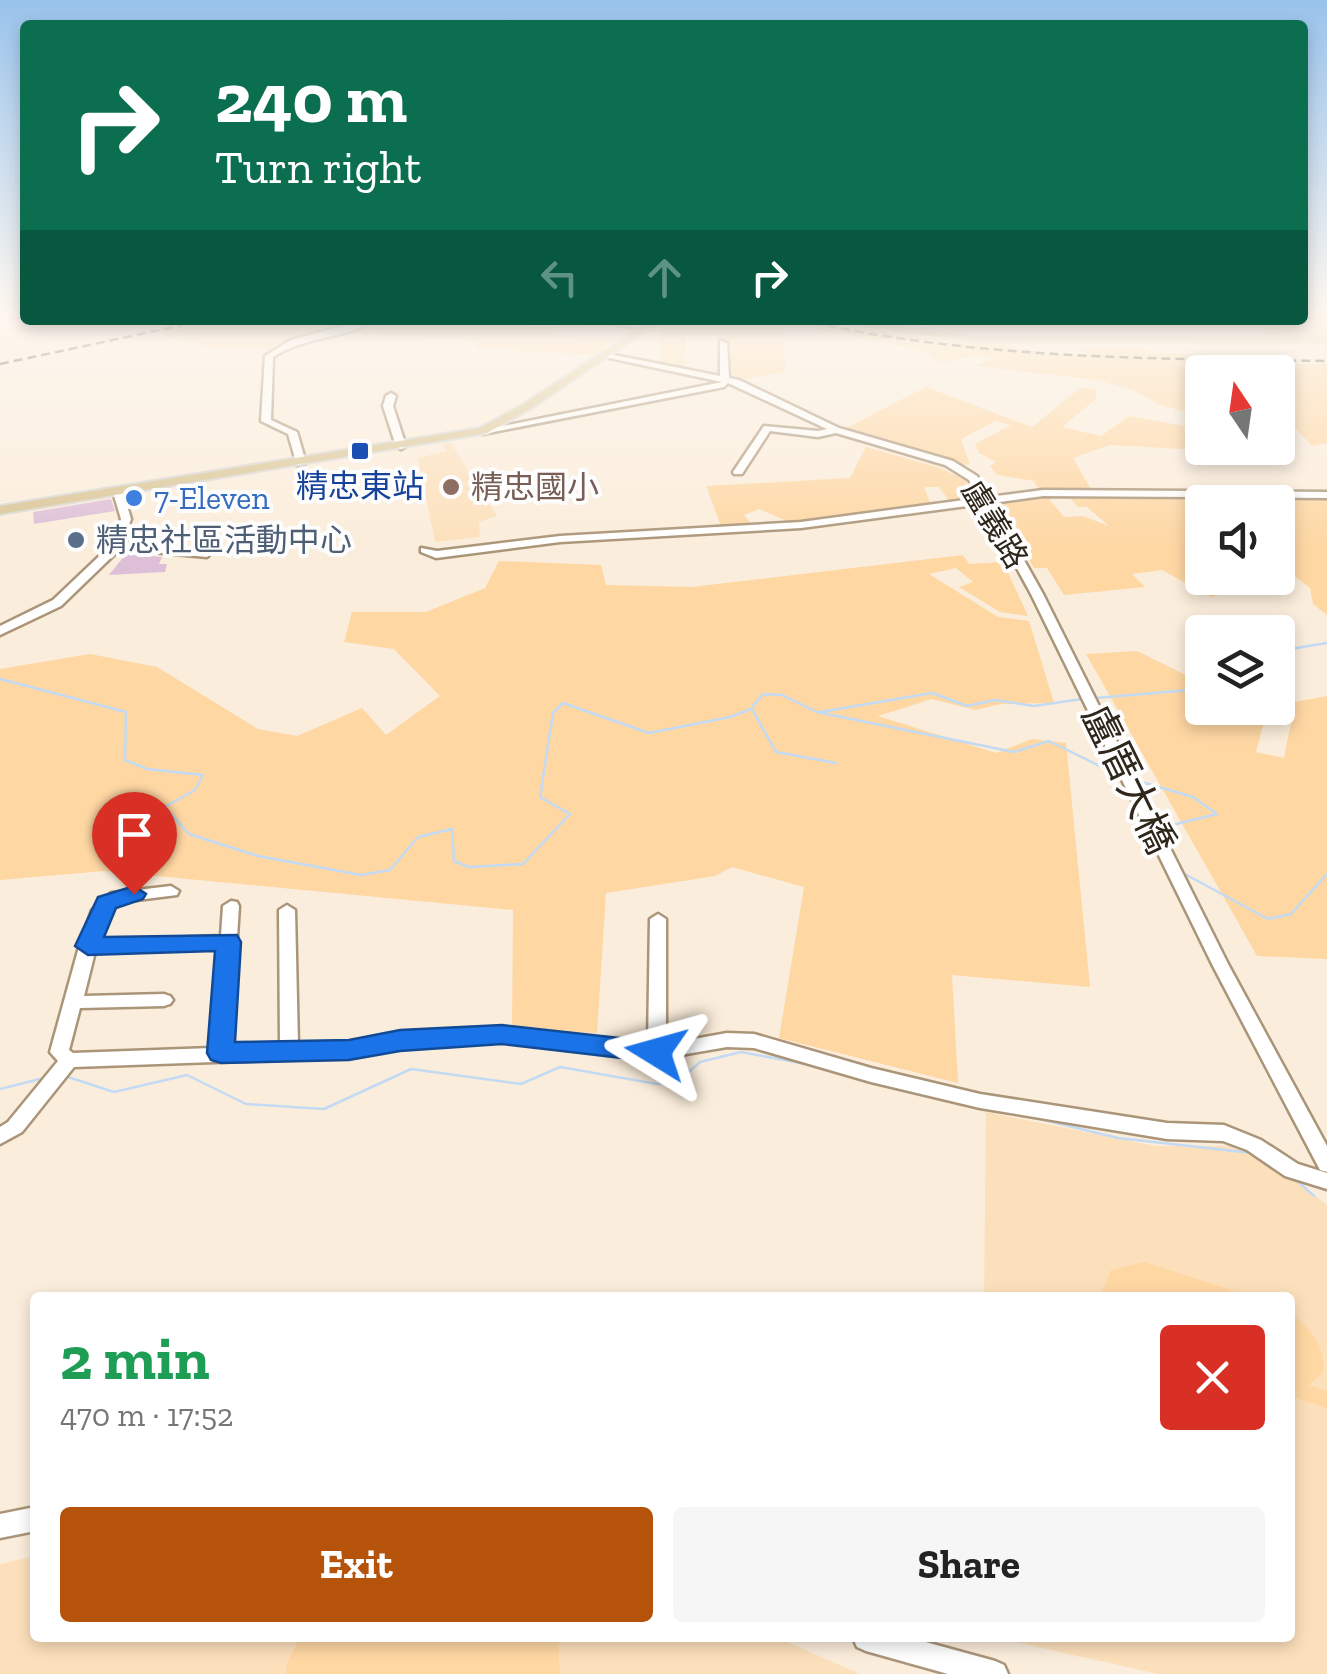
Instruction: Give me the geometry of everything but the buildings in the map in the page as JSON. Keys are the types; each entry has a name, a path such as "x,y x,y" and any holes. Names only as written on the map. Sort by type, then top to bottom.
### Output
{"main road":[{"path":"0,510 301,464 483,431 544,393"}],"street":[{"path":"267,393 266,420 292,432 301,464"},
{"path":"483,431 670,393"},
{"name":"盧義路","path":"756,393 836,430 949,464 972,478 988,500 1037,594"},
{"path":"391,396 388,406 398,447 407,460"},
{"path":"738,472 767,428 818,434 836,430"},
{"path":"0,631 57,604 116,546 126,519 118,492"},
{"path":"425,550 436,556 560,539 801,525 1043,492 1327,495"},
{"path":"116,546 204,555"},
{"name":"盧厝大橋","path":"1037,594 1220,964 1327,1164"},
{"path":"171,891 134,894 106,903 88,946 59,1052 69,1060 349,1050 400,1040 502,1034 656,1052 726,1040 754,1040 871,1075 980,1101 1166,1132 1224,1134 1254,1145 1292,1170 1327,1181"},
{"path":"221,1053 231,906"},
{"path":"287,910 288,1050"},
{"path":"656,1052 658,919"},
{"path":"88,946 228,942"},
{"path":"71,1002 164,1000"},
{"path":"0,1136 15,1127 69,1060"},
{"path":"0,1526 30,1520"},
{"path":"880,1642 995,1674"}],"shaded area":[{"path":"914,393 942,393 1032,427 1074,393 1095,393 1096,399 1062,427 1101,436 1129,416 1185,426 1183,449 1110,445 1073,458 1092,491 1039,490 1034,481 997,475 990,466 996,462 979,453 975,444 1011,425 995,421 961,439 970,464 961,466 844,429"},
{"path":"1139,393 1185,393 1185,412 1160,405"},
{"path":"1295,393 1327,393 1327,443 1312,446 1295,428"},
{"name":"精忠國小","path":"450,442 497,516 479,522 480,537 435,542 418,458 447,451 442,444"},
{"path":"866,447 941,468 965,480 976,500 950,502 939,487 924,487 932,507 791,523 759,509 744,515 752,525 721,526 706,486 850,478"},
{"path":"1066,494 1185,496 1185,583 1162,570 1132,574 1145,587 1064,595 1047,568 1034,568 995,501 1046,495 1064,517 1083,516 1109,526 1087,507 1078,507"},
{"path":"1295,495 1327,496 1327,615 1313,604 1310,588 1295,577"},
{"path":"963,555 969,564 1003,562 1028,616 1000,612 959,587 973,582 956,568 929,574 998,617 1029,621 1054,703 1001,704 975,710 932,699 878,716 996,753 1032,739 1066,743 1090,987 952,975 958,1083 779,1038 804,887 732,867 715,876 606,893 597,1033 512,1030 513,910 104,871 0,880 0,669 90,654 157,667 258,729 297,736 362,708 386,735 440,696 394,649 344,642 352,612 426,612 485,588 499,561 601,565 606,585 692,587"},
{"path":"1137,651 1185,675 1185,725 1263,725 1256,752 1284,758 1290,725 1295,725 1295,702 1327,696 1327,959 1257,956 1086,654"},
{"path":"986,1112 1155,1146 1230,1146 1279,1167 1327,1205 1327,1674 1158,1674 1016,1642 1295,1642 1295,1292 984,1292"},
{"path":"1144,1262 1237,1292 1102,1292 1111,1270"},
{"path":"1295,1318 1309,1331 1322,1354 1323,1372 1309,1385 1327,1391 1327,1408 1295,1398"},
{"path":"30,1557 30,1642 787,1642 860,1674 0,1674 0,1564"},
{"path":"298,1642 558,1642 560,1674 286,1674"}],"waterway":[{"path":"1295,648 1327,643"},
{"path":"0,679 126,712 125,760 147,769 203,775 195,790 165,807 189,834 258,856 361,875 390,870 418,837 452,829 454,861 469,867 523,864 570,814 540,797 553,713 563,703 649,733 730,717 751,709 763,694 782,695 817,712 1014,752 1049,741 1122,777"},
{"path":"1095,698 1185,690"},
{"path":"820,712 932,693 967,706 995,700 1034,706 1082,699"},
{"path":"753,711 776,752 836,763"},
{"path":"1135,780 1193,797 1217,814 1172,825 1171,850"},
{"path":"1183,873 1268,919 1291,914 1327,874"},
{"path":"65,1076 114,1092 187,1075 246,1104 324,1109 411,1069 521,1084 560,1067 657,1084 682,1078 700,1062 741,1052 817,1066"},
{"path":"0,1089 48,1077"},
{"path":"1019,1114 1118,1138 1252,1153"},
{"path":"1293,1177 1314,1196"}],"place":[{"name":"精忠東站","path":"360,451"},
{"name":"精忠國小","path":"451,487"},
{"name":"7-Eleven","path":"134,498"},
{"name":"精忠社區活動中心","path":"76,540"}],"route":[{"path":"134,894 106,903 98,914 88,946 228,942 221,1053 349,1050 400,1040 502,1034 656,1052"}]}
